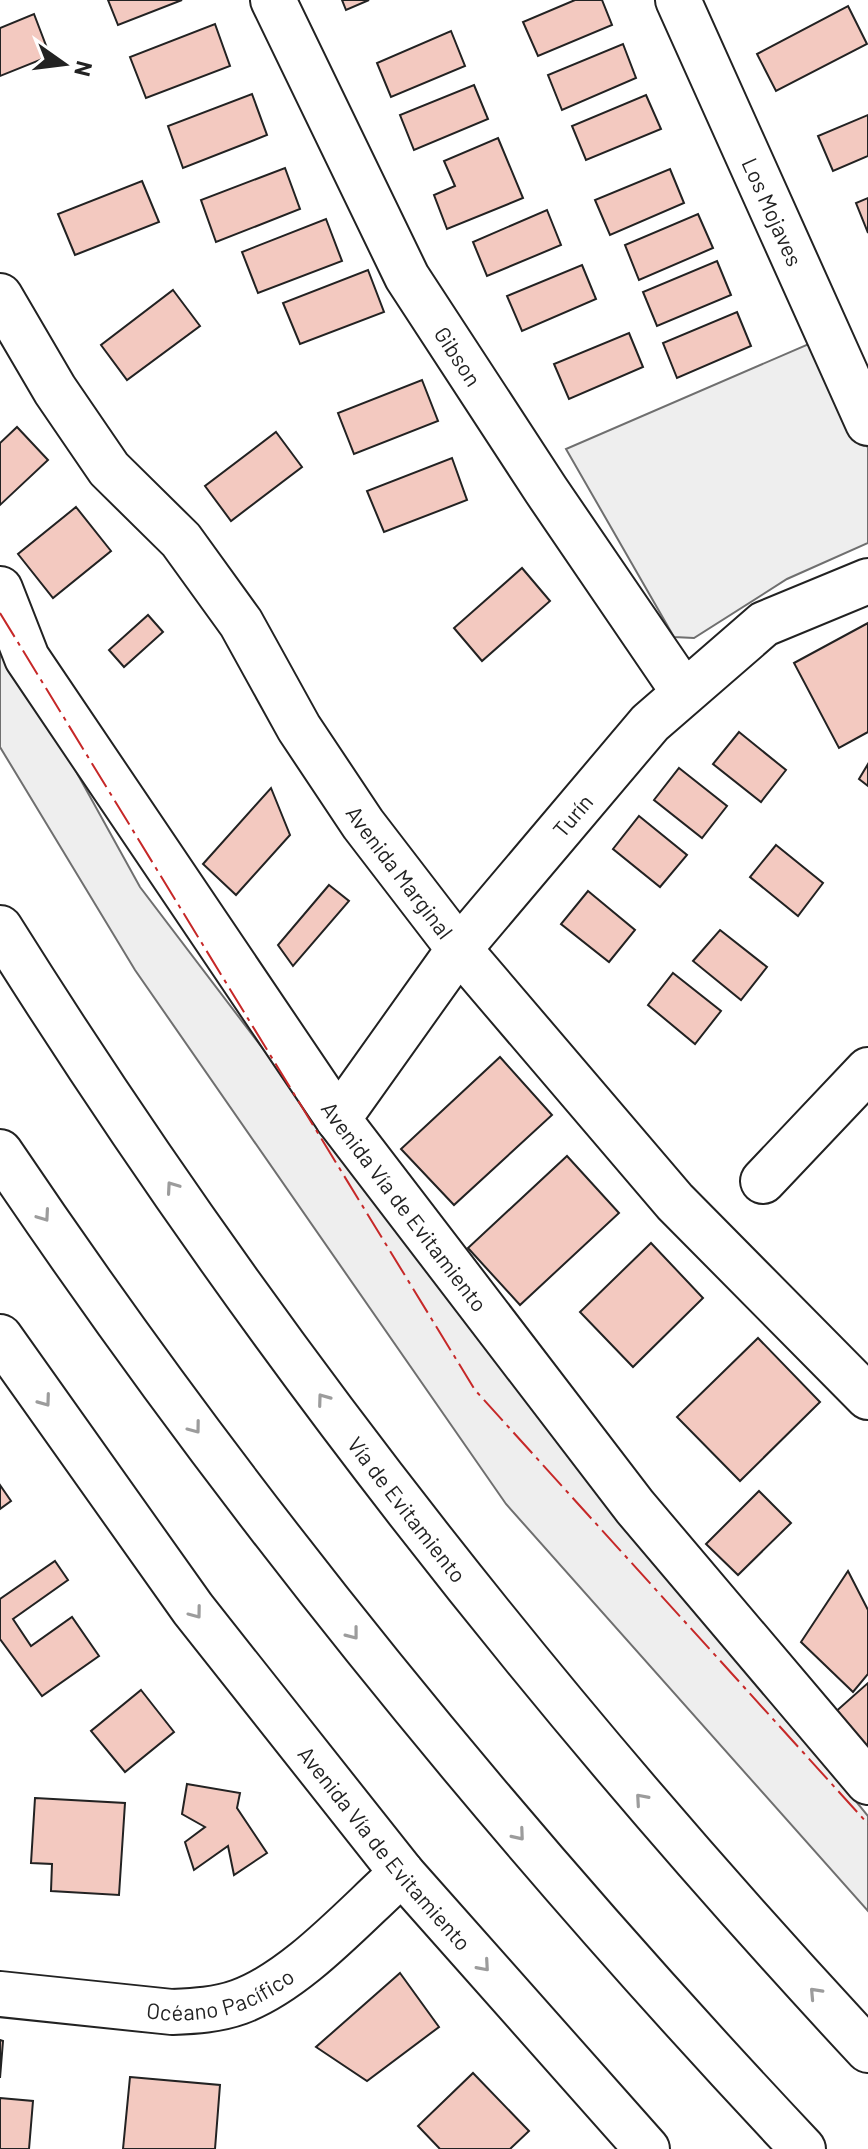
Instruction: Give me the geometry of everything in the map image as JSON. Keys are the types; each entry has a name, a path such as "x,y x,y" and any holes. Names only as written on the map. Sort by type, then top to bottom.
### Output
{"main road":[{"name":"Gibson","path":"273,0 407,277 546,490 683,691"},
{"name":"Los Mojaves","path":"678,0 868,423"},
{"name":"Avenida Marginal","path":"0,296 55,390 109,469 190,552 241,623 299,728 355,812 459,949 675,1202 868,1397"},
{"name":"Turín","path":"338,1119 459,949 650,723 683,691 764,624 868,581"},
{"name":"Avenida Vía de Evitamiento","path":"0,589 27,658 338,1119 635,1507 868,1782"},
{"name":"Vía de Evitamiento","path":"0,928 157,1167 391,1492 618,1773 868,2050"},
{"path":"763,1181 868,1070"},
{"path":"0,1152 135,1347 268,1526 398,1691 618,1948 803,2149"},
{"name":"Avenida Vía de Evitamiento","path":"2,1346 193,1609 402,1873 647,2149"},
{"name":"Océano Pacífico","path":"0,1994 172,2012 238,2003 286,1975 402,1873"}],"shaded area":[{"path":"818,340 868,448 868,543 787,579 694,638 674,637 566,449"},
{"path":"0,634 140,887 552,1429 868,1816 868,1911 506,1504 135,970 0,747"}],"building":[{"path":"108,0 182,0 118,25"},
{"path":"342,0 369,0 346,10"},
{"path":"575,0 602,0 612,25 538,56 523,22"},
{"path":"848,6 867,44 776,91 757,54"},
{"path":"34,14 50,56 0,76 0,28"},
{"path":"215,24 230,66 146,98 130,57"},
{"path":"451,31 465,66 391,97 377,63"},
{"path":"623,44 636,78 562,110 548,75"},
{"path":"474,85 488,119 414,150 400,115"},
{"path":"252,94 267,135 183,168 168,126"},
{"path":"646,95 661,129 586,160 572,126"},
{"path":"868,115 868,156 833,171 818,136"},
{"path":"498,138 523,198 447,229 434,195 455,186 444,161"},
{"path":"285,168 300,209 216,242 201,200"},
{"path":"670,169 684,203 610,235 595,200"},
{"path":"142,181 159,222 75,255 58,214"},
{"path":"868,198 868,233 856,203"},
{"path":"547,210 561,245 487,276 473,242"},
{"path":"698,214 713,248 639,280 625,245"},
{"path":"326,219 342,261 258,293 242,252"},
{"path":"717,261 731,295 657,326 643,292"},
{"path":"582,265 596,299 522,331 507,296"},
{"path":"368,270 384,312 300,344 283,303"},
{"path":"173,290 200,326 127,380 101,345"},
{"path":"737,312 751,346 677,378 663,343"},
{"path":"629,333 643,367 569,399 554,364"},
{"path":"422,380 438,421 354,454 338,413"},
{"path":"17,427 48,460 0,505 0,443"},
{"path":"276,432 302,467 231,521 205,486"},
{"path":"452,458 467,500 384,532 367,491"},
{"path":"76,507 111,551 53,598 18,554"},
{"path":"522,568 550,601 482,661 454,628"},
{"path":"148,615 163,632 124,667 109,650"},
{"path":"868,623 868,732 839,748 794,663"},
{"path":"739,732 786,770 761,802 713,764"},
{"path":"868,764 868,786 859,779"},
{"path":"679,768 727,806 702,838 654,800"},
{"path":"271,788 290,835 236,895 203,864"},
{"path":"639,816 687,855 660,887 613,849"},
{"path":"776,845 823,883 798,916 750,877"},
{"path":"329,885 349,901 293,966 278,945"},
{"path":"588,891 635,930 609,962 561,924"},
{"path":"720,930 767,967 741,1000 693,961"},
{"path":"673,973 721,1011 695,1044 648,1005"},
{"path":"500,1057 552,1115 454,1205 401,1149"},
{"path":"567,1156 619,1213 520,1305 468,1248"},
{"path":"651,1243 703,1298 633,1367 580,1312"},
{"path":"758,1338 820,1402 740,1481 677,1417"},
{"path":"0,1485 11,1501 0,1509"},
{"path":"759,1491 791,1523 738,1575 706,1544"},
{"path":"55,1561 68,1580 13,1619 31,1646 72,1617 99,1656 42,1696 0,1639 0,1599"},
{"path":"848,1571 868,1610 868,1674 853,1692 801,1642"},
{"path":"868,1683 868,1754 833,1714"},
{"path":"141,1690 174,1732 125,1772 91,1731"},
{"path":"187,1784 240,1793 237,1808 267,1853 234,1875 228,1846 194,1870 185,1842 205,1827 182,1814"},
{"path":"35,1798 125,1803 119,1895 51,1891 52,1864 31,1863"},
{"path":"400,1973 439,2027 367,2081 316,2047"},
{"path":"0,2040 3,2041 0,2078"},
{"path":"473,2073 529,2131 510,2149 440,2149 418,2126"},
{"path":"130,2077 220,2085 215,2149 123,2149"},
{"path":"0,2098 33,2101 29,2149 0,2149"}],"power":[{"path":"0,613 475,1390 868,1824"}]}
